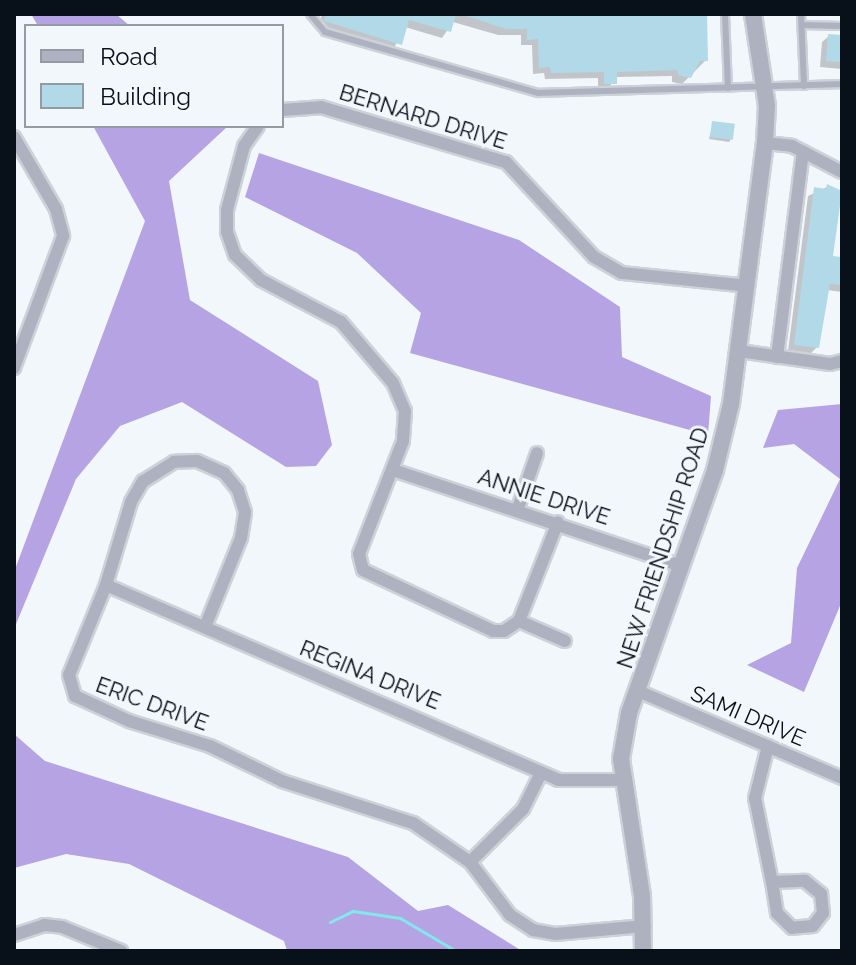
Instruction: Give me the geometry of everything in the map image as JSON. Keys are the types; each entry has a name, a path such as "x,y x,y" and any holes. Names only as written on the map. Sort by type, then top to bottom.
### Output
{"street":[{"name":"NEW FRIENDSHIP ROAD","path":"643,951 645,926 622,780 624,733 715,470 739,351 765,143 765,88 753,14"},
{"name":"BERNARD DRIVE","path":"284,110 321,107 506,162 594,257 622,273 747,286"},
{"path":"257,128 244,146 227,210 231,247 261,280 341,322 393,383 406,425 393,470 359,554 363,570 493,631 508,630 519,621 558,522"},
{"path":"14,137 56,209 63,236 14,368"},
{"path":"765,143 787,144 842,172"},
{"path":"777,357 803,152"},
{"path":"739,351 830,364 842,361"},
{"path":"518,508 537,453"},
{"name":"ERIC DRIVE","path":"205,627 245,524 238,490 206,463 174,462 143,481 131,502 106,585 69,675 75,696 137,724 210,746 282,781 390,813 437,836 470,862 510,915 533,930 555,934 645,926"},
{"name":"ANNIE DRIVE","path":"393,470 518,508 681,566"},
{"name":"REGINA DRIVE","path":"106,585 541,773 576,783 622,780"},
{"path":"519,621 565,641"},
{"name":"SAMI DRIVE","path":"638,691 841,774"},
{"path":"768,746 755,798 777,913 786,925 799,930 819,921 824,905 817,888 805,881 772,882"},
{"path":"470,862 523,809 541,773"},
{"path":"14,935 44,925 62,927 121,951"}],"lane":[{"path":"310,14 325,32 538,93 842,84"},
{"path":"725,14 728,88"},
{"path":"801,14 804,86"},
{"path":"802,25 842,26"}],"shaded area":[{"path":"31,14 116,14 128,24 37,24"},
{"path":"94,128 226,128 169,181 190,300 318,381 332,445 316,466 286,467 182,402 120,426 76,479 14,629 14,572 145,221"},
{"path":"259,153 519,240 620,307 622,357 711,396 708,435 410,353 421,313 357,253 245,197"},
{"path":"842,404 842,601 804,692 747,665 791,643 797,568 840,479 794,444 763,448 778,410"},
{"path":"14,734 45,761 348,857 418,911 448,905 522,951 287,951 284,941 129,864 66,854 14,868"}],"building":[{"path":"326,14 456,14 451,32 409,20 402,45 324,21"},
{"path":"461,14 707,14 708,61 700,61 691,78 678,75 678,70 617,72 617,84 604,84 604,72 551,73 550,67 539,68 538,39 527,40 527,29 506,29"},
{"path":"828,34 842,35 840,62 826,61"},
{"path":"712,121 735,124 733,140 710,137"},
{"path":"827,184 842,191 833,256 842,257 842,285 830,284 819,348 794,345 814,187 826,189"}],"waterway":[{"path":"330,922 353,911 400,918 456,951"}]}
